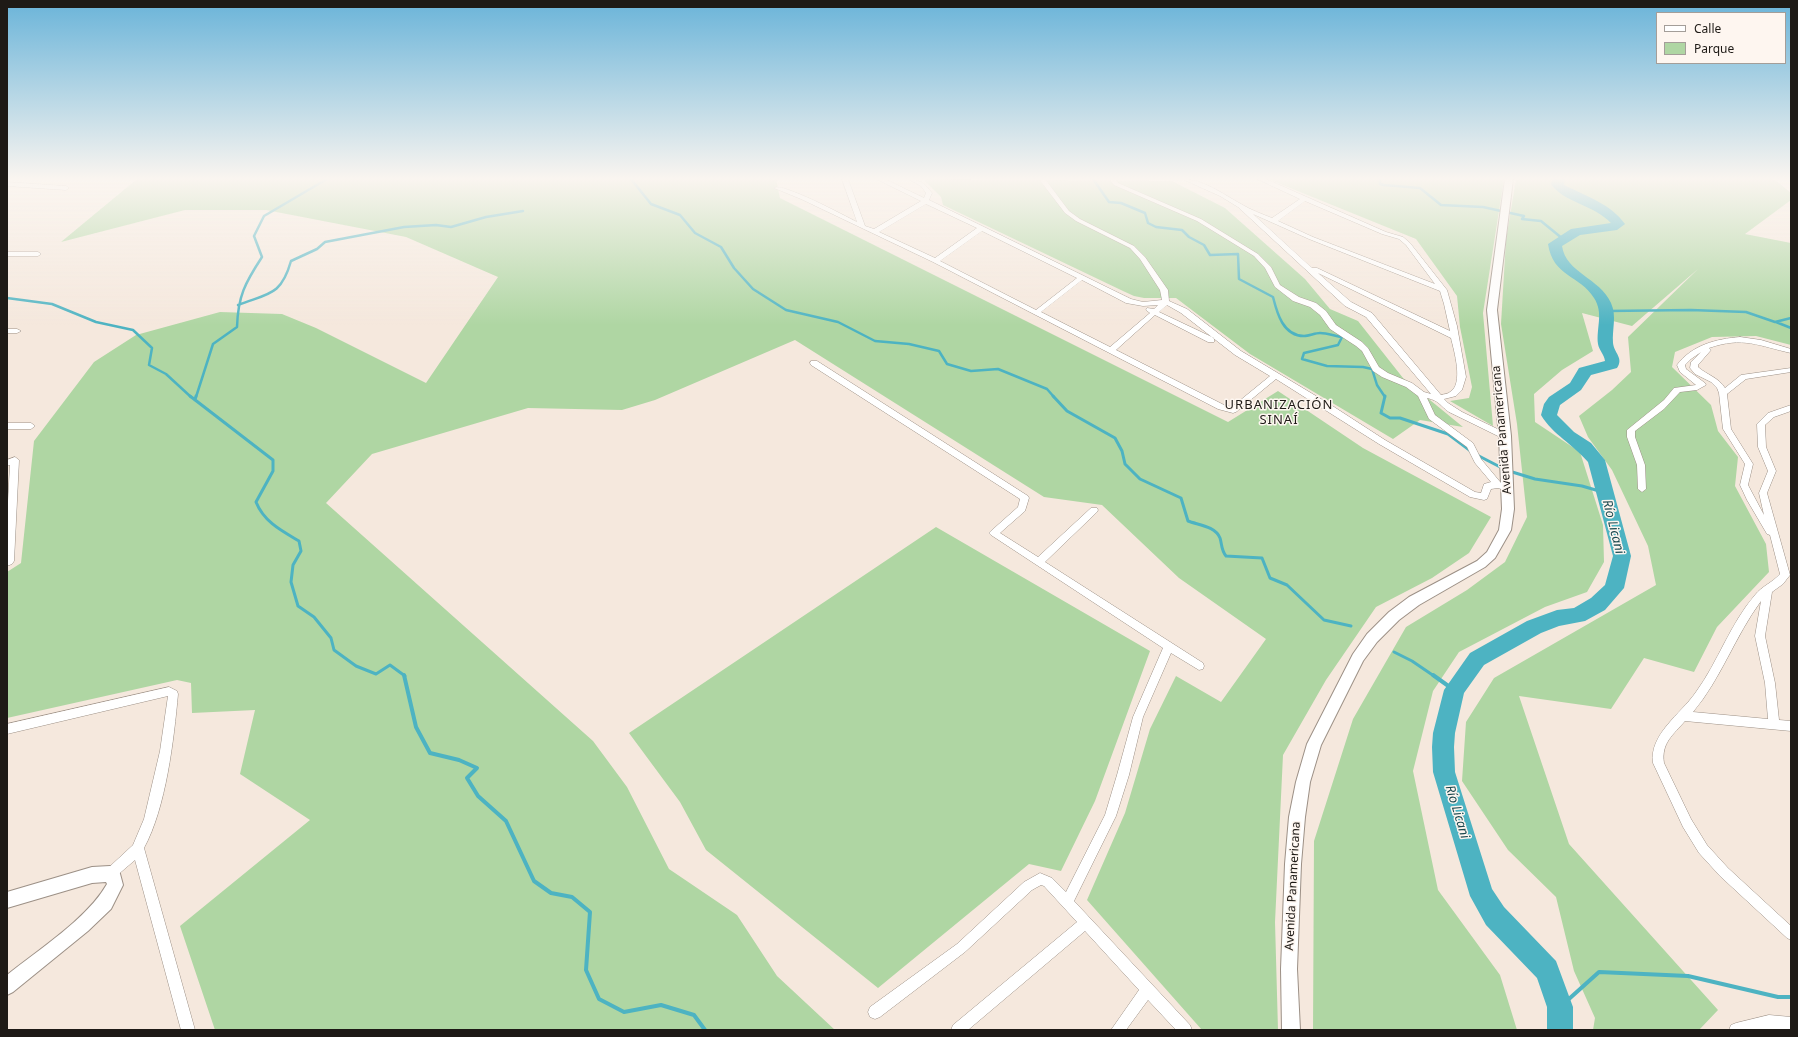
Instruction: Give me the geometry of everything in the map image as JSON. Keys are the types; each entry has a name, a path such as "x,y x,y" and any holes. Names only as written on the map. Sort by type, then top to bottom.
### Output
{"main road":[{"name":"Avenida Panamericana","path":"1291,1030 1289,969 1292,864 1302,789 1314,744 1343,690 1358,658 1372,638 1394,616 1414,602 1480,564 1491,555 1505,530 1507,520 1504,486 1506,463 1505,436 1494,343 1492,310 1503,227"},
{"path":"7,900 92,875 110,874 113,876 115,885 105,903 82,925 7,986"}],"street":[{"path":"863,227 935,261 1227,409 1233,410 1238,407 1276,375"},
{"path":"874,232 882,227"},
{"path":"1093,227 1132,247 1143,258 1164,290 1166,302"},
{"path":"1211,227 1256,255 1268,266 1277,286 1296,299 1313,305 1322,313 1333,327 1365,350 1376,369 1384,375 1409,385 1420,394 1432,417 1470,445 1478,461 1504,486"},
{"path":"1265,227 1308,265 1348,304 1369,315 1445,405 1458,414 1505,436"},
{"path":"1289,227 1311,238 1443,290"},
{"path":"1371,227 1401,238 1417,254 1443,290 1448,304 1461,370 1459,388 1453,394 1439,398 1420,394"},
{"path":"935,261 982,228 1211,340"},
{"path":"7,254 38,254"},
{"path":"1308,265 1454,336"},
{"path":"1036,313 1082,276"},
{"path":"1130,301 1142,304 1166,302 1184,311 1238,353 1328,407 1371,435 1473,495 1484,497 1487,486 1504,486"},
{"path":"1110,351 1166,302"},
{"path":"7,331 17,331"},
{"path":"1642,488 1641,465 1631,437 1631,430 1672,398 1677,390 1690,387 1699,388 1702,385 1683,370 1681,365 1686,358 1697,351 1720,342 1752,340 1791,351"},
{"path":"1720,342 1701,355 1694,364 1694,368 1697,372 1716,381 1723,393 1728,429 1750,464 1744,485 1751,500 1778,545"},
{"path":"814,362 1025,498 1022,509 994,533 1199,666"},
{"path":"1723,393 1744,377 1791,370"},
{"path":"1791,408 1771,415 1761,424 1762,447 1772,471 1763,493 1785,575 1782,580 1768,588 1758,598 1739,625 1703,691 1662,739 1657,754 1687,823 1703,849 1724,872 1791,934"},
{"path":"7,426 31,426"},
{"path":"7,463 15,460 9,561 7,562"},
{"path":"1039,562 1094,510"},
{"path":"1768,588 1760,636 1770,682 1774,724"},
{"path":"1067,903 1110,816 1123,775 1138,717 1169,647"},
{"path":"7,730 168,691 173,694 172,712 152,814 138,848 110,874"},
{"path":"1683,716 1791,726"},
{"path":"138,848 188,1030"},
{"path":"875,1012 960,948 1028,886 1040,879 1048,882 1185,1030"},
{"path":"958,1030 1085,922"},
{"path":"1118,1030 1148,989"},
{"path":"1736,1030 1769,1022 1791,1024"}],"green space":[{"path":"79,227 118,227 61,242"},
{"path":"356,227 839,227 1228,422 1278,391 1363,448 1491,517 1469,553 1432,578 1376,607 1326,680 1283,755 1275,922 1278,1030 1202,1030 1087,900 1125,813 1150,729 1176,676 1221,702 1266,639 1179,578 1102,505 1044,497 795,340 655,400 622,410 528,408 372,454 326,503 593,741 627,787 669,869 737,915 777,976 835,1030 215,1030 180,926 310,820 240,774 255,710 192,713 191,683 177,680 7,718 7,572 21,563 34,441 94,362 136,335 220,312 282,314 316,328 426,383 498,277 406,237"},
{"path":"990,227 1247,227 1305,279 1330,309 1358,321 1403,378 1463,427 1420,420 1393,439 1250,354 1176,298 1144,298 1134,296"},
{"path":"1387,227 1496,227 1483,313 1493,426 1450,401 1469,398 1472,387 1460,327 1457,296 1416,239"},
{"path":"1508,227 1754,227 1745,234 1791,243 1791,345 1756,336 1712,337 1675,352 1672,367 1711,405 1718,431 1738,457 1735,486 1766,544 1769,572 1717,627 1694,672 1644,658 1611,709 1519,696 1569,844 1718,1010 1699,1030 1593,1030 1595,1018 1574,971 1556,897 1508,850 1462,781 1466,722 1494,678 1656,585 1648,546 1612,470 1588,437 1579,416 1612,390 1631,372 1628,337 1698,269 1632,326 1582,313 1593,351 1562,370 1534,394 1535,422 1580,452 1603,525 1604,562 1587,592 1545,607 1459,652 1433,691 1413,771 1438,890 1500,975 1517,1030 1313,1030 1314,841 1353,719 1406,627 1467,590 1505,562 1527,517 1517,424 1501,324"},
{"path":"936,527 1150,651 1095,801 1061,871 1029,864 878,988 706,850 680,802 629,733"}],"waterway":[{"path":"240,304 247,282 262,257 254,236 258,227"},
{"path":"240,304 272,292 283,281 291,261 317,249 325,242 402,227"},
{"path":"690,227 695,233 721,247 734,268 753,289 786,310 838,322 875,341 909,344 939,351 947,364 971,371 998,369 1047,389 1054,397"},
{"path":"1159,227 1182,230 1189,237 1204,245 1210,255 1238,254 1239,279 1273,297 1282,322 1291,332 1304,336 1325,333 1342,337 1338,345 1304,353 1302,359 1327,366 1363,367 1372,369 1377,385 1385,397"},
{"path":"1549,227 1563,239"},
{"name":"Río Licani","path":"1560,1030 1560,1007 1547,970 1495,916 1482,896 1444,772 1443,747 1444,733 1454,690 1477,659 1534,627 1557,618 1578,615 1598,604 1614,588 1622,556 1596,460 1585,447 1568,436 1555,424 1549,415 1554,401 1576,387 1585,372 1612,365 1612,355 1606,344 1607,316 1604,302 1596,290 1560,262 1556,254 1555,244 1576,232 1609,227"},
{"path":"7,298 52,304 96,322 133,330 152,348 149,365 166,374 191,397"},
{"path":"196,397 213,344 237,327 240,304"},
{"path":"1607,311 1691,310 1746,312 1775,322 1791,318"},
{"path":"1776,322 1791,328"},
{"path":"190,396 195,400"},
{"path":"1053,396 1067,411 1115,438 1122,451 1125,464 1140,479 1181,498 1188,521 1206,526 1218,534 1222,549 1226,556 1262,558 1270,578 1287,585 1324,620 1351,626"},
{"path":"1385,397 1381,413 1390,418 1400,418 1448,434 1472,452"},
{"path":"195,400 273,460 273,471 256,502 259,509 274,525 299,541 301,551 293,565 291,582 298,606 314,617 331,638 334,650 356,666 376,674 390,665 404,675"},
{"path":"1477,455 1504,469"},
{"path":"1509,471 1535,479 1582,486 1606,493"},
{"path":"1394,652 1412,661 1434,676"},
{"path":"404,675 416,727 430,753 459,760 477,768 467,778 478,796 506,821 534,881 551,893 572,897 590,912 586,970 599,999 624,1012 661,1005 694,1015 705,1030"},
{"path":"1433,675 1454,690"},
{"path":"1560,1007 1599,972 1688,976 1778,997 1791,997"}],"district":[{"name":"URBANIZACIÓN SINAÍ","path":"1279,412"}]}
